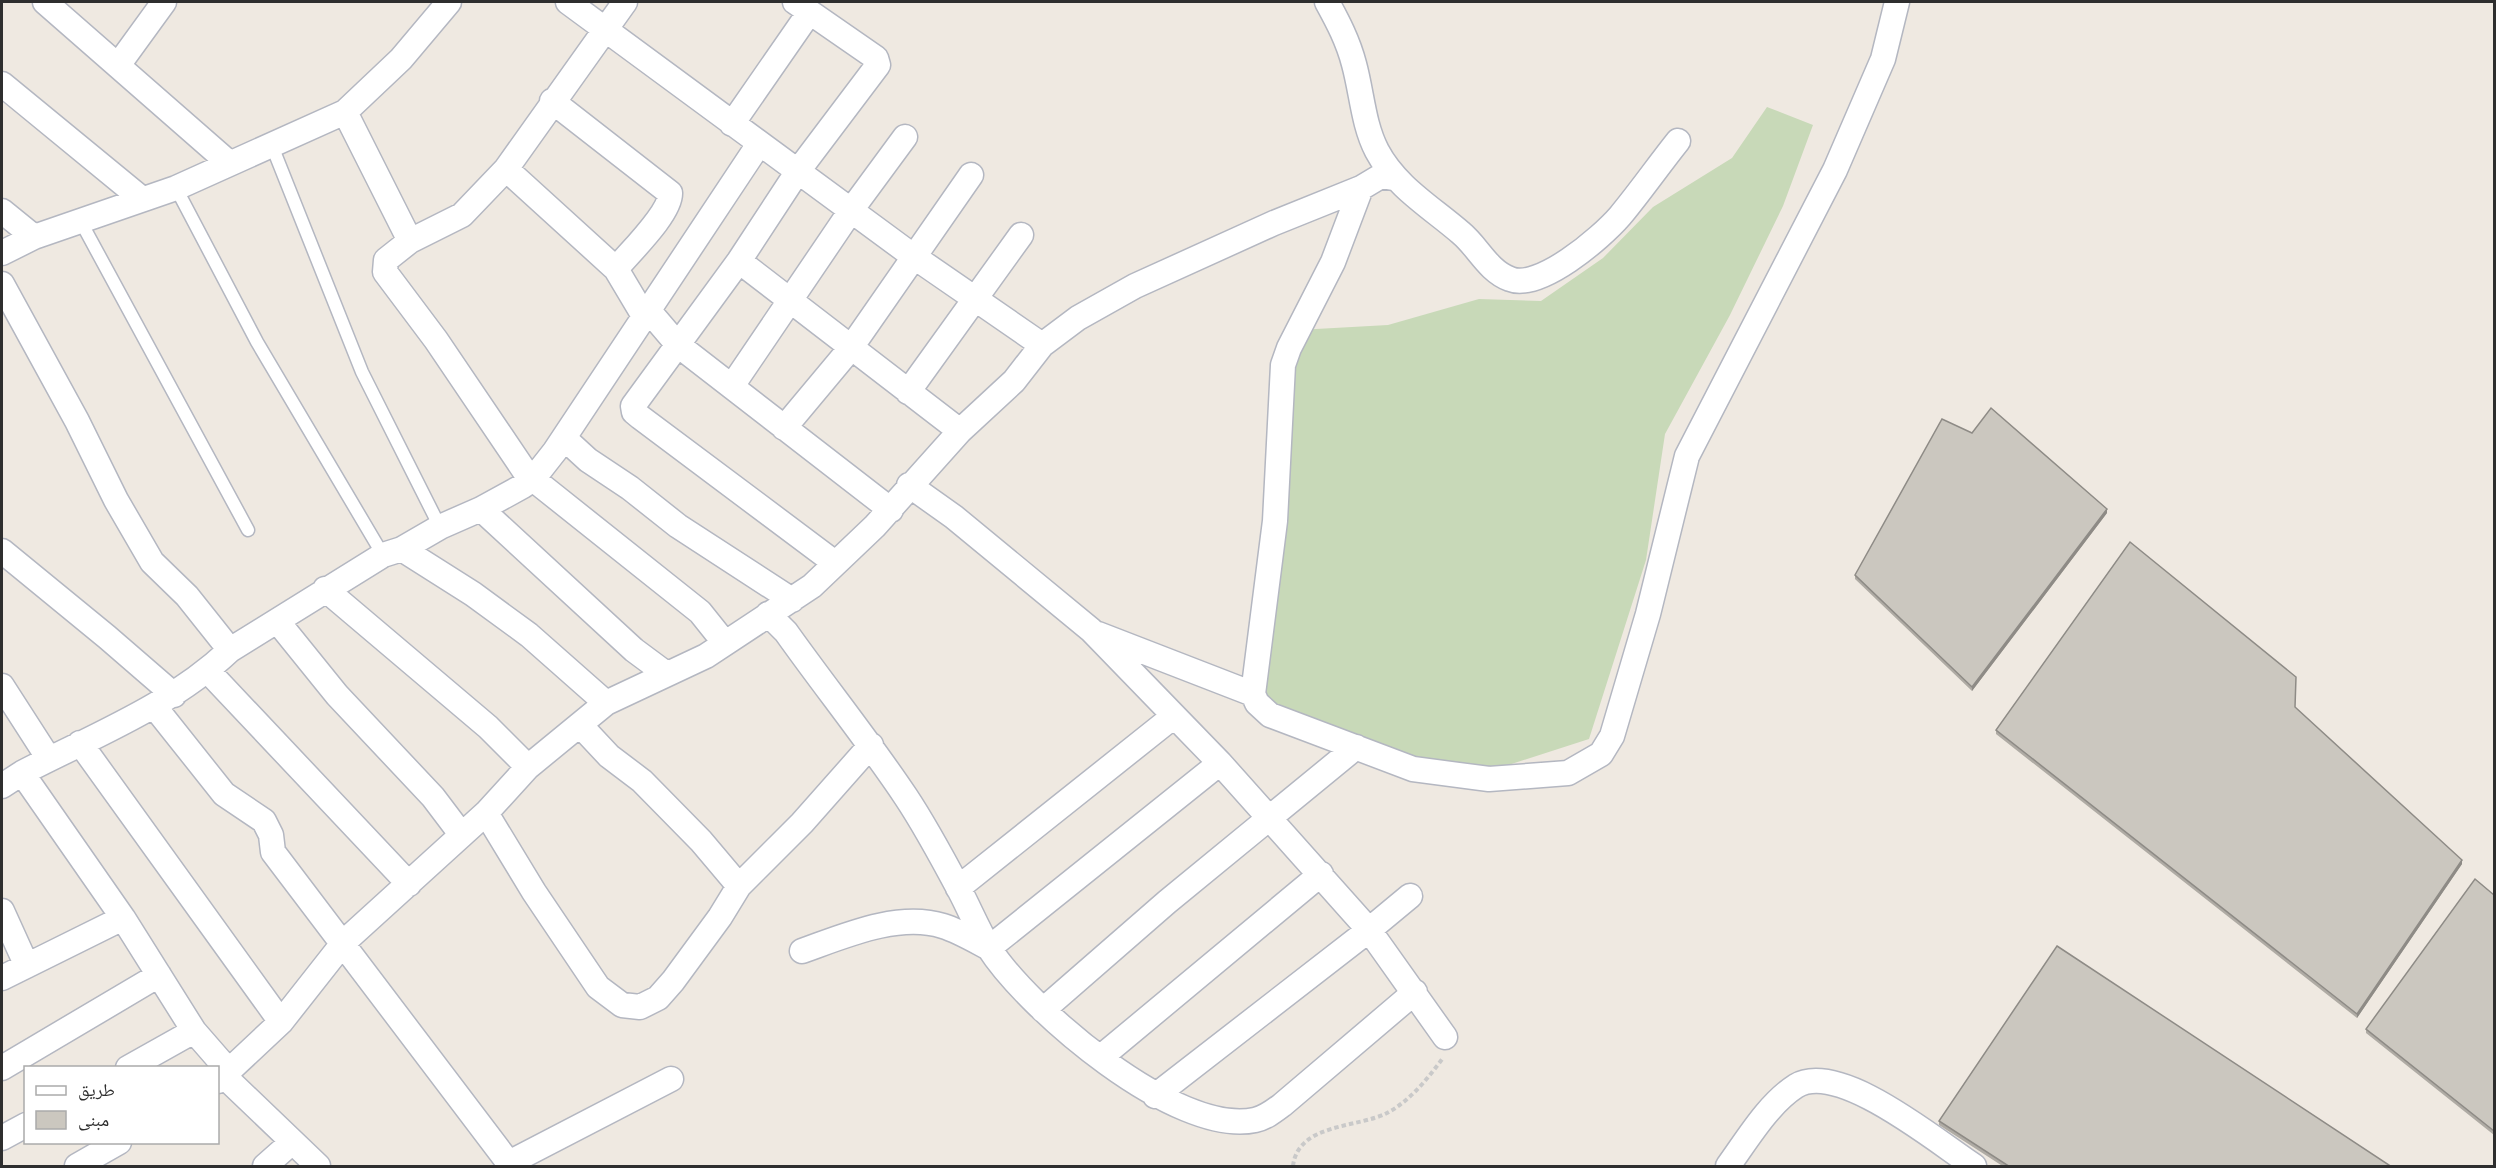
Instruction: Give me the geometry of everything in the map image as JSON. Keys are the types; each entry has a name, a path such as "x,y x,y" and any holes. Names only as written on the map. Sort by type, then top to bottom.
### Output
{"street":[{"path":"45,2 119,64 229,163"},
{"path":"119,64 164,2"},
{"path":"2,253 34,237 176,188 345,112 401,59 448,2"},
{"path":"568,2 913,256 1042,345"},
{"path":"625,2 552,101 506,169 462,215 410,241 386,260 385,272 436,340 531,479 700,612 724,642"},
{"path":"1327,2 1348,44 1370,134 1394,178 1464,235 1498,273 1509,279 1527,282 1549,273 1618,219 1677,141"},
{"path":"1361,188 1342,241 1289,348 1283,365 1275,521 1253,694 1257,703 1270,715 1413,769 1488,779 1568,773 1601,754 1612,736 1648,614 1687,456 1835,170 1883,59 1897,2"},
{"path":"732,124 802,7 876,58 878,65 798,171 739,261 633,406 634,412 835,563"},
{"path":"2,84 142,199"},
{"path":"552,101 670,193 671,199 655,223 616,269"},
{"path":"345,112 410,241"},
{"path":"732,386 852,209 905,137"},
{"path":"2,786 22,773 164,701 208,670 230,650 278,622 325,589 440,526 481,509 523,486 564,438 759,144"},
{"path":"506,169 616,269 646,314 678,345 891,510"},
{"path":"784,428 850,349 971,175"},
{"path":"318,1167 224,1076 281,1022 345,942 486,813 528,767 606,703 665,673 706,656 724,642 792,600 830,571 835,563 891,510 909,485 960,431 1014,381 1042,345 1078,318 1135,286 1274,223 1361,188 1381,176 1394,178"},
{"path":"2,211 34,237"},
{"path":"908,392 1022,235"},
{"path":"739,261 850,349 960,431"},
{"path":"2,284 77,422 116,500 152,562 187,596 230,650"},
{"path":"564,438 588,460 630,488 678,526 792,600"},
{"path":"909,485 954,517 1090,630 1220,763 1369,930 1445,1037"},
{"path":"481,509 634,650 665,673"},
{"path":"2,552 107,637 164,701 224,794 264,822 271,835 273,852 345,942 418,1046 510,1165 671,1079"},
{"path":"392,552 473,594 529,635 606,703"},
{"path":"325,589 488,727 528,767"},
{"path":"768,614 786,632 871,745 921,820 989,948 1016,982 1043,1010 1101,1058 1155,1095 1216,1118 1252,1120 1261,1118 1282,1105 1414,992"},
{"path":"278,622 337,695 433,797 461,834"},
{"path":"1090,630 1253,694"},
{"path":"208,670 409,884"},
{"path":"2,686 49,759"},
{"path":"958,888 1174,716"},
{"path":"580,725 609,756 642,781 701,841 739,886"},
{"path":"80,743 281,1022"},
{"path":"486,813 534,892 598,987 622,1005 640,1006 658,998 710,932 739,886 802,823 871,745"},
{"path":"1043,1010 1167,902 1356,747"},
{"path":"989,948 1220,763"},
{"path":"22,773 123,918 217,1066"},
{"path":"1101,1058 1321,874"},
{"path":"1155,1095 1410,896"},
{"path":"2,911 26,964"},
{"path":"2,978 26,964 123,918"},
{"path":"802,951 865,931 911,922 942,926 989,948"},
{"path":"2,1068 159,975"},
{"path":"131,1066 194,1030"},
{"path":"1728,1167 1780,1100 1797,1086 1817,1079 1831,1080 1868,1095 1974,1167"},
{"path":"2,1138 24,1126"},
{"path":"265,1167 291,1143"},
{"path":"77,1167 117,1144"}],"lane":[{"path":"272,146 362,372 440,526"},
{"path":"176,188 257,342 392,552"},
{"path":"81,222 248,530"}],"path":[{"path":"1293,1167 1295,1154 1307,1140 1323,1132 1378,1117 1401,1105 1444,1058 1445,1037"}],"green space":[{"path":"1767,107 1813,125 1783,206 1730,315 1665,434 1646,560 1589,739 1499,768 1433,769 1261,701 1249,672 1276,361 1298,330 1388,325 1479,299 1541,301 1603,258 1653,207 1732,158"}],"building":[{"path":"1991,408 2107,509 1972,687 1855,575 1942,419 1972,433"},
{"path":"2130,542 2296,677 2295,707 2462,860 2357,1014 1996,730"},
{"path":"2475,879 2494,895 2494,1131 2366,1029"},
{"path":"2057,946 2392,1167 2010,1167 1939,1121"}]}
